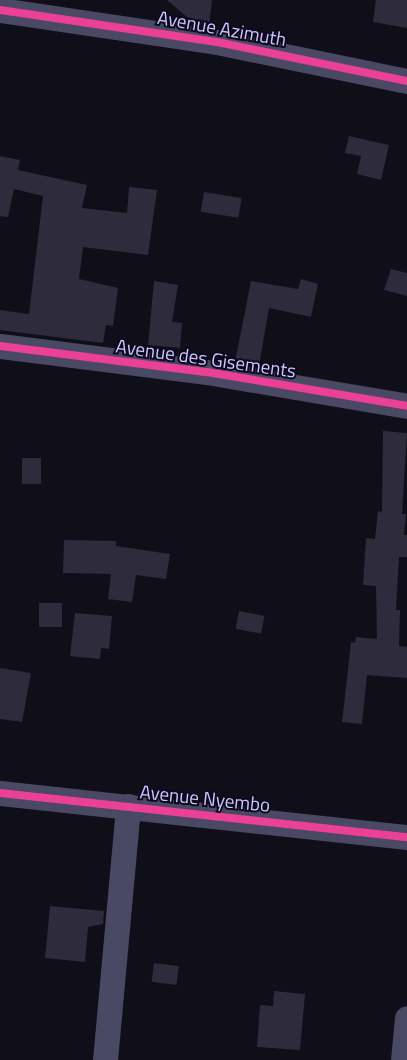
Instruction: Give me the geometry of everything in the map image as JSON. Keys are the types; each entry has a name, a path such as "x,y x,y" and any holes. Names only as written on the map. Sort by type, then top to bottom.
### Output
{"street":[{"name":"Avenue Azimuth","path":"0,10 217,42 407,81"},
{"name":"Avenue des Gisements","path":"0,346 207,372 407,406"},
{"name":"Avenue Nyembo","path":"0,793 407,836"},
{"path":"105,1060 128,806"},
{"path":"403,1060 407,1018"}],"building":[{"path":"167,0 212,0 209,26 195,24"},
{"path":"376,0 407,0 407,28 373,22"},
{"path":"349,136 389,145 381,180 357,174 361,156 345,153"},
{"path":"0,156 20,160 18,170 87,185 82,208 127,213 129,187 157,190 148,255 83,247 79,279 118,288 113,326 106,325 103,343 0,330 0,310 29,314 43,196 14,189 8,217 0,216"},
{"path":"204,192 242,198 238,218 201,212"},
{"path":"391,269 407,273 407,296 384,290"},
{"path":"301,279 318,284 311,317 269,308 259,366 235,362 251,281 298,289"},
{"path":"154,281 178,285 172,322 182,323 180,348 148,345"},
{"path":"383,431 407,433 402,514 406,514 404,535 407,535 407,557 399,557 396,610 400,610 399,646 407,647 407,678 367,675 362,724 342,722 351,642 355,643 356,637 377,639 376,586 363,585 366,538 375,539 378,511 382,512"},
{"path":"22,458 41,458 41,484 22,484"},
{"path":"64,540 116,541 116,546 170,554 166,579 136,575 132,602 108,599 111,574 63,573"},
{"path":"39,603 62,603 62,627 39,627"},
{"path":"239,611 265,616 261,634 236,629"},
{"path":"75,613 112,616 109,649 101,648 100,659 70,656"},
{"path":"0,668 31,673 22,722 0,719"},
{"path":"50,906 104,911 103,924 88,927 85,962 45,958"},
{"path":"154,963 179,966 176,985 152,982"},
{"path":"274,991 305,994 300,1050 257,1047 260,1005 273,1006"}],"cycle path":[{"path":"0,10 217,42 407,81"},
{"path":"0,346 207,372 407,406"},
{"path":"0,793 407,837"}]}
